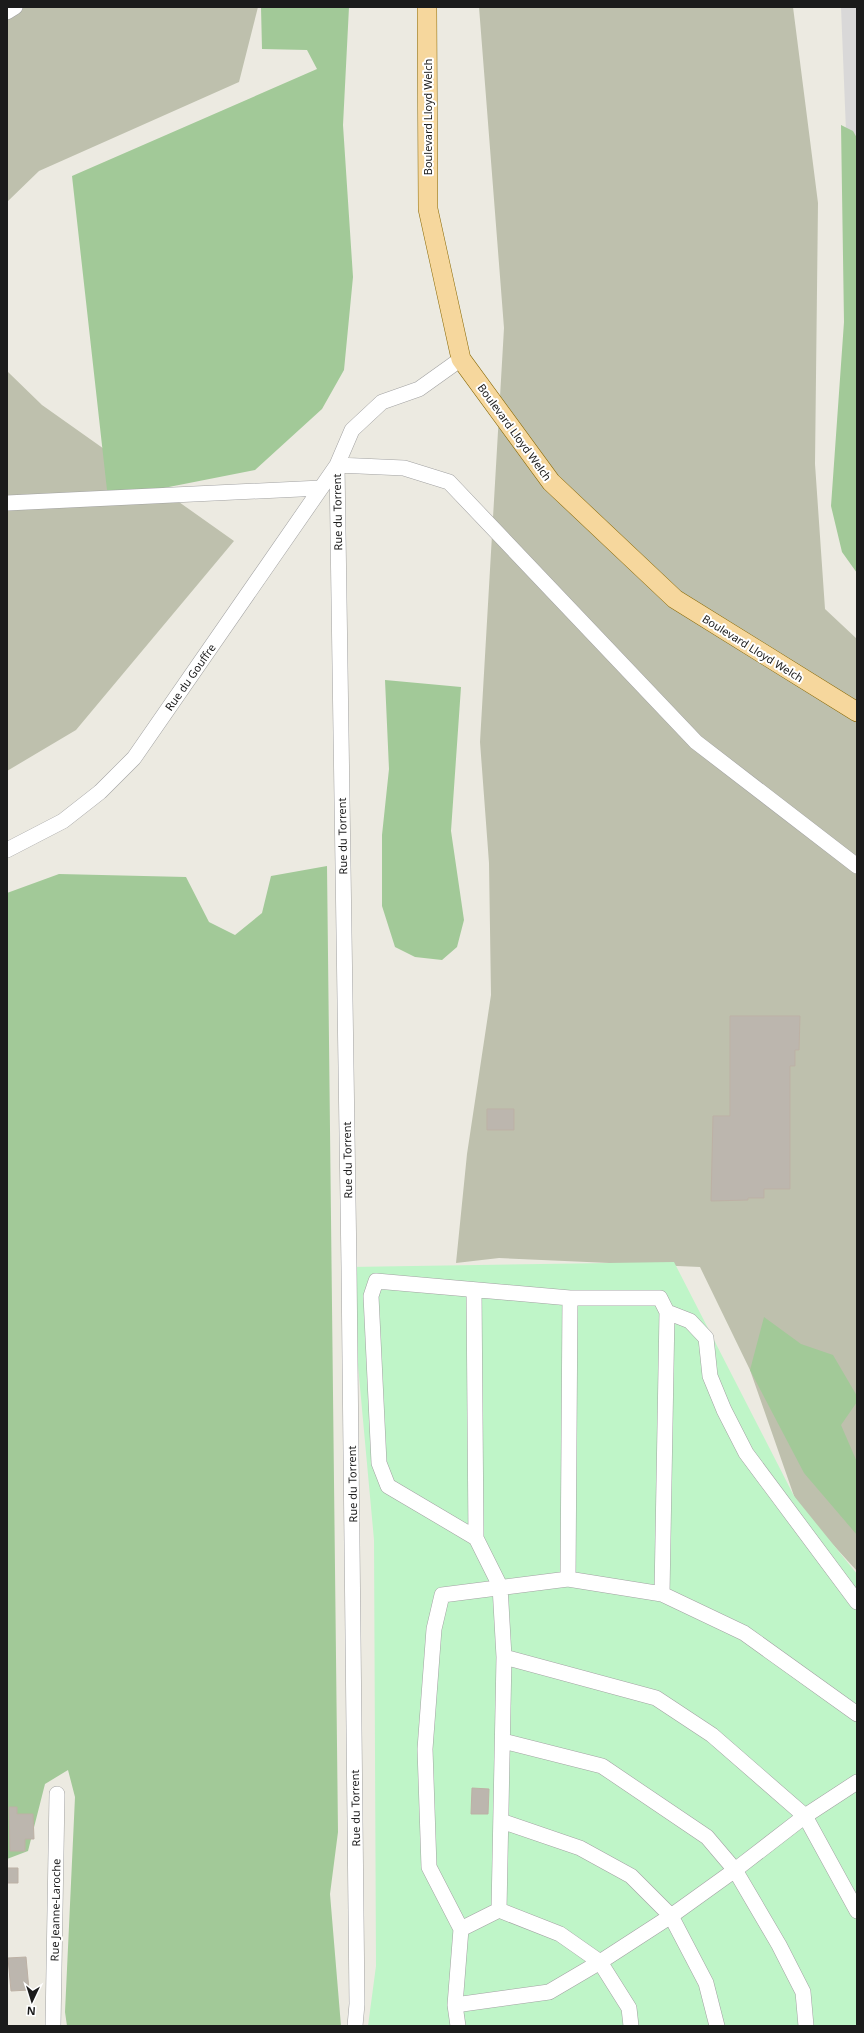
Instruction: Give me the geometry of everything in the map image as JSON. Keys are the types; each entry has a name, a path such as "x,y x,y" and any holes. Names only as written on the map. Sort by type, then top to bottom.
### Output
{"main road":[{"name":"Boulevard Lloyd Welch","path":"427,7 428,209 461,359 551,482 675,599 857,712"}],"street":[{"path":"7,12 15,7"},
{"name":"Rue du Torrent","path":"355,2026 357,2004 349,1275 337,466 352,430 382,402 420,389 461,359"},
{"path":"337,466 404,468 449,482 696,742 857,866"},
{"name":"Rue du Gouffre","path":"7,850 63,821 100,792 134,758 337,466"},
{"path":"7,503 321,488"},
{"path":"476,1538 388,1486 379,1463 371,1296 376,1281 570,1298 660,1298 667,1312 662,1594"},
{"path":"474,1290 476,1538 500,1586 504,1657 499,1910"},
{"path":"568,1579 570,1298"},
{"path":"667,1312 690,1321 706,1338 710,1376 724,1410 746,1453 857,1602"},
{"path":"458,2026 455,2004 461,1929 429,1867 425,1749 434,1629 442,1595 500,1586 568,1579 662,1594 744,1633 857,1714"},
{"path":"504,1657 656,1698 712,1735 805,1816 857,1911"},
{"path":"503,1741 602,1766 707,1837 735,1870 779,1945 803,1992 806,2026"},
{"path":"455,2004 549,1992 600,1962 670,1916 735,1870 805,1816 857,1782"},
{"name":"Rue Jeanne-Laroche","path":"53,2026 57,1794"},
{"path":"501,1821 580,1848 632,1876 670,1916 706,1983 717,2026"},
{"path":"461,1929 499,1910 560,1934 600,1962 628,2008 631,2026"}],"shaded area":[{"path":"7,7 258,7 239,82 39,171 7,202"},
{"path":"479,7 793,7 818,203 815,464 825,609 857,639 857,1571 805,1514 794,1496 750,1370 700,1267 499,1258 456,1263 467,1154 491,995 489,863 480,742 504,328"},
{"path":"841,7 857,7 857,182 848,181"},
{"path":"7,371 42,405 234,541 76,730 7,771"}],"green space":[{"path":"261,7 349,7 343,125 353,277 344,370 322,409 255,470 108,499 72,176 317,69 307,50 262,49"},
{"path":"841,125 853,131 857,138 857,573 842,552 831,506 844,322"},
{"path":"385,680 461,687 451,831 464,920 457,947 442,960 415,957 395,947 382,906 382,835 389,769"},
{"path":"327,866 338,1832 330,1894 341,2026 67,2026 65,2012 75,1797 68,1770 45,1784 28,1851 7,1859 7,893 59,874 186,877 209,922 235,935 262,913 271,876"},
{"path":"674,1262 794,1496 857,1574 857,2026 368,2026 376,1966 374,1540 349,1267"},
{"path":"764,1317 801,1344 833,1355 857,1396 857,1402 841,1425 857,1462 857,1535 804,1473 750,1370"}],"building":[{"path":"730,1016 800,1016 799,1050 795,1050 795,1066 790,1066 790,1189 764,1189 764,1198 711,1201 713,1116 730,1116"},
{"path":"487,1109 514,1109 514,1130 487,1130"},
{"path":"472,1788 489,1789 488,1814 471,1814"},
{"path":"9,1807 17,1807 17,1814 33,1814 34,1839 25,1839 25,1851 10,1851"},
{"path":"7,1868 18,1868 18,1883 7,1883"},
{"path":"26,1957 29,1990 11,1991 8,1958"}]}
